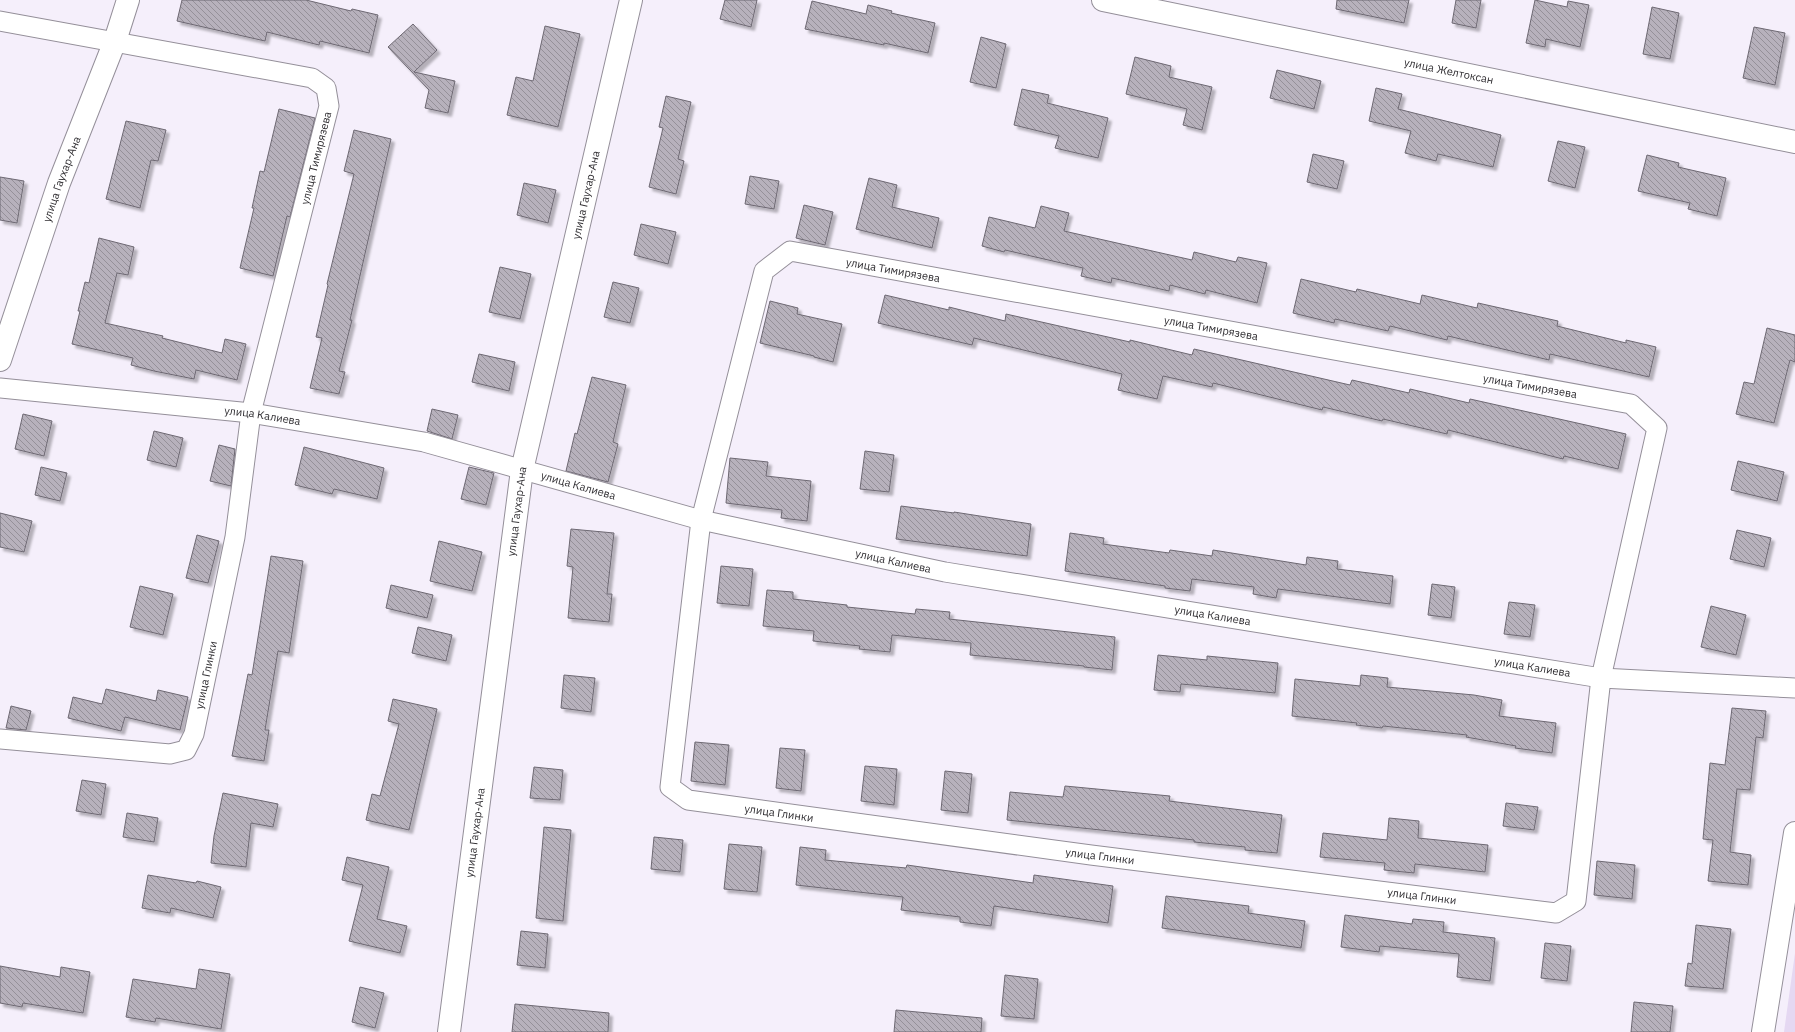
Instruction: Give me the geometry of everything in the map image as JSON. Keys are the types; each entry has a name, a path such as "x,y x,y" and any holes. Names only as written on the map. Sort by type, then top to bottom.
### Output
{"street":[{"name":"улица Гаухар-Ана","path":"0,360 59,183 115,41 128,0"},
{"name":"улица Гаухар-Ана","path":"449,1032 522,470 631,0"},
{"name":"улица Желтоксан","path":"1103,0 1795,142"},
{"name":"улица Тимирязева","path":"0,20 312,78 326,88 329,106 252,413"},
{"name":"улица Тимирязева","path":"701,520 764,270 790,251 1631,404 1657,428 1601,678"},
{"name":"улица Калиева","path":"0,388 252,413 424,442 701,520 945,572 1601,678 1795,688"},
{"name":"улица Глинки","path":"0,739 170,754 186,750 194,734 235,537 252,413"},
{"name":"улица Глинки","path":"701,520 670,787 688,800 1091,855 1556,913 1576,901 1601,678"},
{"path":"1763,1032 1795,833"}],"shaded area":[{"path":"1795,953 1795,1032 1784,1032"}],"building":[{"path":"182,0 306,0 351,11 352,9 378,15 369,53 320,41 319,45 267,32 265,41 177,21"},
{"path":"725,0 757,0 751,27 720,19"},
{"path":"1337,0 1409,0 1404,23 1336,9"},
{"path":"1456,0 1481,0 1476,28 1452,23"},
{"path":"1535,0 1567,7 1568,1 1589,5 1580,47 1546,39 1545,47 1526,43"},
{"path":"812,1 866,14 868,5 892,11 891,13 935,23 928,53 884,43 884,45 805,29"},
{"path":"1652,7 1679,13 1670,59 1643,54"},
{"path":"413,24 437,50 414,72 455,81 448,113 425,108 429,90 388,47"},
{"path":"545,26 580,34 558,127 507,115 516,77 533,81"},
{"path":"1754,27 1785,33 1775,85 1743,78"},
{"path":"981,37 1006,44 996,88 970,82"},
{"path":"1135,57 1171,66 1169,77 1212,87 1202,130 1183,125 1187,109 1126,94"},
{"path":"1277,70 1321,81 1314,109 1270,98"},
{"path":"1376,88 1402,94 1398,109 1501,135 1493,167 1438,154 1436,161 1405,153 1411,131 1369,121"},
{"path":"1022,89 1049,95 1047,103 1108,118 1098,158 1055,148 1059,136 1014,125"},
{"path":"666,96 691,102 678,159 684,161 676,194 649,187 663,128 659,127"},
{"path":"279,109 315,118 290,217 287,216 273,276 240,268 254,208 252,208 260,171 264,172"},
{"path":"126,121 166,130 158,161 151,160 140,208 106,199"},
{"path":"354,130 391,139 350,320 352,320 339,371 345,372 339,394 310,388 322,338 316,337 327,284 354,174 344,171"},
{"path":"1558,141 1585,147 1575,188 1548,181"},
{"path":"1313,154 1344,161 1337,189 1307,182"},
{"path":"1647,155 1679,163 1678,167 1726,178 1717,216 1688,209 1690,203 1638,191"},
{"path":"750,176 779,181 774,209 745,204"},
{"path":"0,177 24,181 17,223 0,220"},
{"path":"869,178 897,185 892,207 939,218 932,248 856,229"},
{"path":"524,183 556,190 548,223 517,215"},
{"path":"804,205 833,212 825,245 796,238"},
{"path":"1041,206 1069,213 1064,231 1192,260 1194,252 1236,262 1238,257 1267,263 1257,303 1206,290 1205,294 1170,285 1169,291 1112,278 1111,283 1081,276 1083,268 982,246 989,217 1035,228"},
{"path":"641,224 676,232 668,264 634,255"},
{"path":"99,238 134,247 128,275 117,273 105,323 163,336 162,338 222,353 225,339 246,344 237,380 196,370 194,379 154,371 131,365 133,358 72,344 85,282 89,283"},
{"path":"500,267 531,274 520,319 489,312"},
{"path":"1301,279 1356,292 1357,289 1420,304 1422,295 1477,308 1478,303 1558,321 1557,326 1626,343 1626,340 1656,347 1649,377 1550,354 1549,360 1448,336 1447,340 1390,326 1388,331 1335,319 1334,323 1293,313"},
{"path":"613,282 639,288 630,323 604,317"},
{"path":"885,295 949,310 949,307 1005,321 1006,314 1130,342 1130,340 1192,355 1194,349 1350,385 1352,380 1409,393 1410,389 1469,403 1470,399 1626,434 1618,469 1564,456 1563,459 1448,430 1447,434 1323,407 1322,410 1213,383 1212,387 1163,376 1157,399 1118,390 1122,374 974,338 972,345 878,323"},
{"path":"770,301 798,308 797,314 842,324 833,362 760,343"},
{"path":"1767,328 1795,335 1795,362 1790,360 1774,423 1736,414 1744,382 1754,384"},
{"path":"479,354 515,362 509,391 472,382"},
{"path":"592,377 626,385 613,442 618,444 608,482 566,471 575,433 577,434"},
{"path":"432,409 458,415 452,439 427,431"},
{"path":"23,414 52,421 44,456 15,449"},
{"path":"154,431 183,438 176,467 147,460"},
{"path":"219,445 235,449 231,486 210,481"},
{"path":"304,447 384,468 377,499 334,489 332,494 295,485"},
{"path":"865,451 894,455 889,492 860,489"},
{"path":"730,458 768,462 766,476 811,481 807,521 781,518 782,510 726,503"},
{"path":"1738,461 1784,472 1777,501 1731,490"},
{"path":"41,467 67,473 60,501 35,495"},
{"path":"469,467 494,473 486,505 461,499"},
{"path":"901,506 954,512 1031,524 1027,556 896,539"},
{"path":"0,513 32,521 24,552 0,547"},
{"path":"571,529 614,533 607,594 612,594 609,622 568,618 573,567 567,566"},
{"path":"1737,530 1771,538 1764,567 1730,559"},
{"path":"1070,533 1104,538 1103,544 1169,553 1170,550 1212,556 1213,550 1306,565 1307,557 1338,561 1337,569 1393,576 1390,604 1278,589 1276,598 1253,594 1254,587 1192,579 1190,591 1065,571"},
{"path":"197,535 219,541 208,583 186,578"},
{"path":"439,541 482,552 472,591 430,581"},
{"path":"271,556 303,561 289,653 278,651 265,730 269,730 264,761 232,756 248,674 252,675"},
{"path":"721,566 753,569 749,606 717,603"},
{"path":"1432,584 1455,587 1451,618 1428,615"},
{"path":"391,585 433,595 427,618 386,608"},
{"path":"140,586 173,594 163,635 130,627"},
{"path":"767,590 793,592 793,599 847,605 847,607 915,614 916,609 950,612 949,619 1115,637 1112,670 970,655 971,643 892,635 890,652 859,649 860,646 813,641 814,631 763,626"},
{"path":"1509,602 1535,605 1530,637 1504,634"},
{"path":"1711,606 1746,615 1736,655 1701,647"},
{"path":"418,627 452,635 446,661 412,653"},
{"path":"1158,655 1207,660 1207,656 1278,663 1275,693 1181,684 1180,692 1154,690"},
{"path":"564,675 595,678 591,712 561,708"},
{"path":"1361,675 1388,678 1387,687 1474,695 1502,700 1499,716 1556,723 1552,753 1515,748 1516,746 1466,737 1467,735 1383,726 1382,728 1356,725 1357,723 1292,716 1295,679 1360,686"},
{"path":"106,689 156,701 158,690 188,697 180,730 125,717 121,731 68,718 73,697 102,704"},
{"path":"393,699 437,709 409,830 366,820 372,794 380,796 399,724 388,721"},
{"path":"11,706 31,711 26,730 6,728"},
{"path":"1732,708 1766,711 1763,738 1756,737 1750,790 1737,789 1730,852 1751,855 1748,885 1708,881 1713,840 1703,839 1710,763 1725,765"},
{"path":"695,742 729,745 725,785 691,781"},
{"path":"780,748 805,750 801,791 776,788"},
{"path":"865,766 897,769 894,805 861,801"},
{"path":"534,767 563,770 560,800 530,798"},
{"path":"945,771 972,774 968,813 941,810"},
{"path":"82,780 106,784 101,815 76,811"},
{"path":"1065,786 1170,796 1169,801 1282,815 1277,853 1245,850 1245,847 1194,842 1194,840 1007,820 1010,792 1063,797"},
{"path":"223,793 278,804 273,827 251,823 246,867 211,863 214,836"},
{"path":"1506,803 1538,807 1534,830 1503,826"},
{"path":"127,813 158,818 154,842 123,837"},
{"path":"1389,818 1419,821 1418,838 1488,845 1485,872 1415,864 1414,873 1384,870 1385,863 1320,857 1323,833 1387,840"},
{"path":"544,827 571,830 563,921 536,918"},
{"path":"654,837 683,840 680,872 651,869"},
{"path":"729,844 762,847 757,892 724,889"},
{"path":"800,847 826,850 825,860 906,868 907,865 1033,883 1034,875 1113,886 1108,923 994,906 991,926 960,922 960,917 901,910 903,897 796,885"},
{"path":"347,857 389,867 377,919 407,926 400,953 349,941 363,885 342,880"},
{"path":"1597,861 1635,865 1632,899 1594,895"},
{"path":"148,875 196,883 197,881 221,887 213,918 171,908 170,913 142,908"},
{"path":"1166,896 1249,906 1248,913 1305,921 1301,948 1162,928"},
{"path":"1345,915 1412,924 1413,919 1444,922 1443,932 1495,938 1490,981 1457,977 1459,954 1380,946 1379,952 1341,947"},
{"path":"1696,925 1731,929 1723,989 1685,986 1688,963 1692,964"},
{"path":"521,931 548,934 545,968 517,965"},
{"path":"1545,943 1571,946 1567,981 1541,978"},
{"path":"0,966 60,977 61,967 90,972 83,1013 23,1003 22,1007 0,1003"},
{"path":"199,969 230,974 221,1029 156,1018 155,1022 126,1017 133,979 196,989"},
{"path":"1005,975 1038,979 1034,1019 1001,1016"},
{"path":"360,987 384,993 375,1028 352,1022"},
{"path":"1634,1002 1673,1006 1670,1032 1631,1032"},
{"path":"515,1004 609,1013 608,1032 512,1032"},
{"path":"896,1010 982,1018 981,1032 894,1032"}]}
